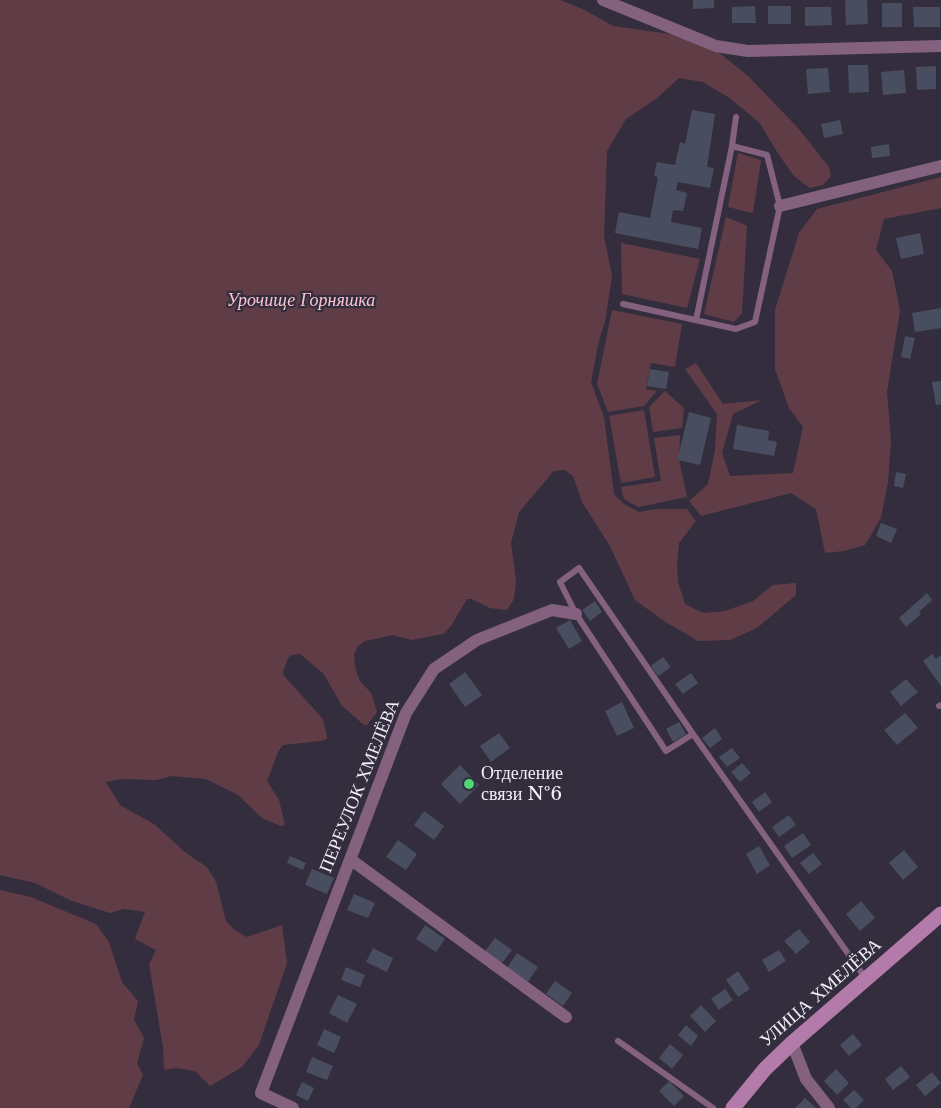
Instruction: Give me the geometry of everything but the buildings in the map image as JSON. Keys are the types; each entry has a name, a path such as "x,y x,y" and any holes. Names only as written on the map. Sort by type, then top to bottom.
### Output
{"main road":[{"name":"УЛИЦА ХМЕЛЁВА","path":"733,1108 765,1069 792,1043 941,914"}],"street":[{"path":"603,0 716,46 748,51 941,46"},
{"path":"780,206 941,166"},
{"name":"ПЕРЕУЛОК ХМЕЛЁВА","path":"293,1108 261,1093 405,713 434,669 477,640 552,610 576,614"},
{"path":"350,859 566,1017"},
{"path":"792,1043 806,1079 829,1108"}],"lane":[{"path":"696,320 736,117"},
{"path":"623,304 736,329 755,322 780,206 767,155 732,146"},
{"path":"693,734 666,751 576,614 560,582 579,568 693,734 867,979"},
{"path":"618,1041 713,1108"}],"green space":[{"name":"Урочище Горняшка","path":"0,0 560,0 585,10 613,26 670,34 712,47 748,76 798,128 829,167 831,176 823,185 810,188 794,176 759,122 728,97 703,82 679,78 656,99 626,119 607,151 604,236 612,276 605,322 591,382 604,417 614,494 624,504 639,512 657,509 687,509 696,521 679,543 678,582 685,604 703,613 725,611 753,601 773,585 796,583 796,595 757,628 730,640 698,641 635,600 610,546 582,502 573,476 565,470 554,471 519,512 511,543 516,581 514,599 507,610 490,608 472,599 467,599 451,626 443,634 411,640 393,635 365,641 358,646 354,654 355,667 360,681 371,693 377,712 367,725 364,725 342,706 324,674 300,654 291,655 288,658 283,672 284,676 323,719 327,739 283,745 278,752 267,781 279,800 285,825 281,826 262,818 238,795 206,779 172,776 156,780 121,779 106,782 120,805 154,824 186,853 207,867 216,882 226,921 235,930 247,937 282,925 287,963 259,1045 242,1067 210,1086 195,1071 176,1068 164,1070 163,1047 149,964 156,950 135,939 145,912 124,909 110,913 72,901 35,883 0,875"},
{"path":"738,153 761,160 753,213 728,207"},
{"path":"941,177 941,208 884,219 876,250 892,271 900,310 887,392 891,441 888,482 881,518 865,545 825,553 816,509 791,493 701,516 689,501 708,484 715,450 717,414 685,369 696,363 723,404 762,400 733,414 722,453 730,476 793,473 803,427 789,408 775,369 775,310 799,233 817,209"},
{"path":"726,217 747,226 742,313 734,322 704,314"},
{"path":"621,243 700,259 687,308 622,294"},
{"path":"612,310 682,324 675,367 651,363 646,389 657,391 644,406 608,412 597,384"},
{"path":"665,391 684,408 682,428 653,432 649,407"},
{"path":"644,410 655,477 621,483 609,416"},
{"path":"680,435 679,459 687,497 638,507 624,499 621,487 661,481 654,438"},
{"path":"0,890 31,897 96,924 109,942 122,982 138,1001 134,1020 144,1038 137,1063 143,1075 129,1108 0,1108"}],"place":[{"name":"Отделение связи №6","path":"469,784"}]}
